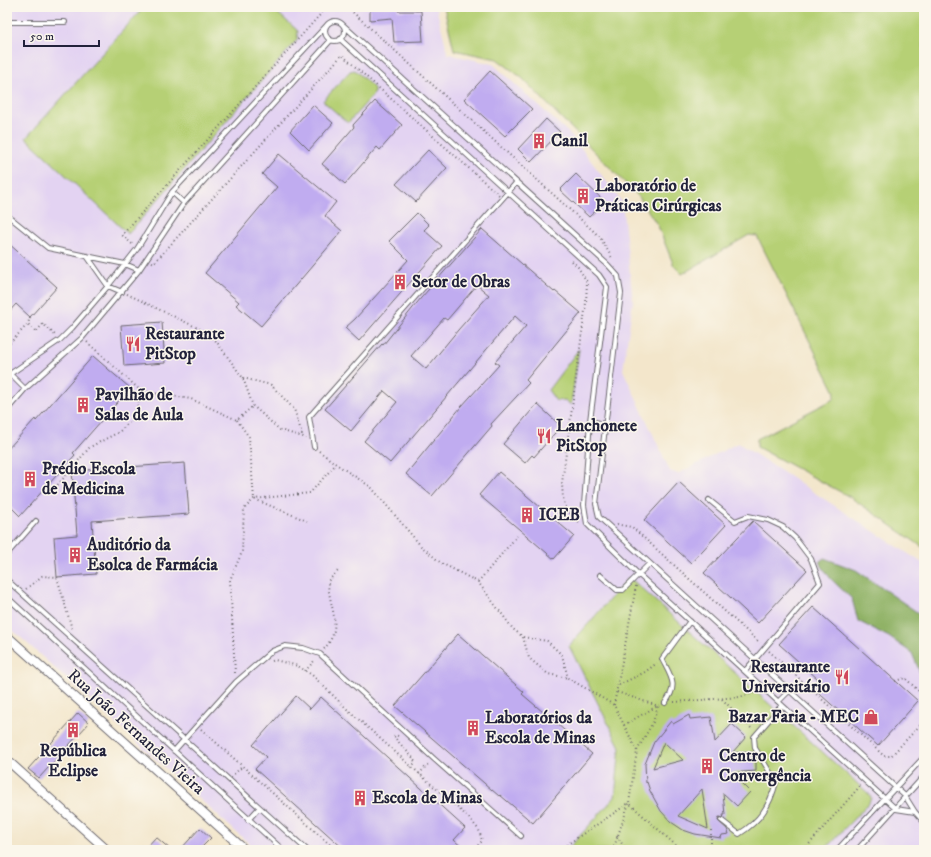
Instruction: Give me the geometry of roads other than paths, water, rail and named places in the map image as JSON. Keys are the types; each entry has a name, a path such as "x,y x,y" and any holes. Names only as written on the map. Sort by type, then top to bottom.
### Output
{"street":[{"name":"Rua João Fernandes Vieira","path":"7,636 245,850"},
{"path":"7,760 107,850"}],"lane":[{"path":"25,389 8,374 60,340 108,286 137,249 172,192 327,25 334,21 342,24 618,276 621,293 596,504 599,517 905,796 915,812 924,822"},
{"path":"7,22 65,22"},
{"path":"327,25 325,32 327,37 331,40 336,40 340,39 344,34 342,24"},
{"path":"340,39 599,275 607,287 590,421 584,505 587,524 638,574 896,809 915,812"},
{"path":"7,410 25,389 82,338 139,270 184,203 331,40"},
{"path":"314,447 309,417 516,183"},
{"path":"172,192 184,203"},
{"path":"7,215 48,248 125,264 139,270"},
{"path":"87,256 108,286 122,292"},
{"path":"590,421 605,424"},
{"path":"709,500 735,520 748,516 768,520 783,527 795,538 811,559 820,583 745,671"},
{"path":"7,554 36,521"},
{"path":"600,575 617,590 623,590 649,564"},
{"path":"7,580 307,850"},
{"path":"7,597 248,820 283,850"},
{"path":"665,703 671,695 674,684 662,659 690,621"},
{"path":"174,752 236,682 272,651 285,646 303,648 320,654 433,758 521,836"},
{"path":"721,820 739,834 761,816 772,798 776,782 755,748 754,737 789,691"},
{"path":"837,850 924,757"},
{"path":"857,850 896,809 905,796 924,776"},
{"path":"248,820 259,808"}],"place":[{"name":"Canil","path":"539,141"},
{"name":"Laboratório de Práticas Cirúrgicas","path":"583,196"},
{"name":"Setor de Obras","path":"400,282"},
{"name":"Restaurante PitStop","path":"133,344"},
{"name":"Pavilhão de Salas de Aula","path":"83,405"},
{"name":"Lanchonete PitStop","path":"544,436"},
{"name":"Prédio Escola de Medicina","path":"30,479"},
{"name":"ICEB","path":"527,515"},
{"name":"Auditório da Esolca de Farmácia","path":"75,555"},
{"name":"Restaurante Universitário","path":"842,677"},
{"name":"Bazar Faria - MEC","path":"871,717"},
{"name":"Laboratórios da Escola de Minas","path":"473,728"},
{"name":"República Eclipse","path":"73,730"},
{"name":"Centro de Convergência","path":"707,766"},
{"name":"Escola de Minas","path":"360,798"}]}
